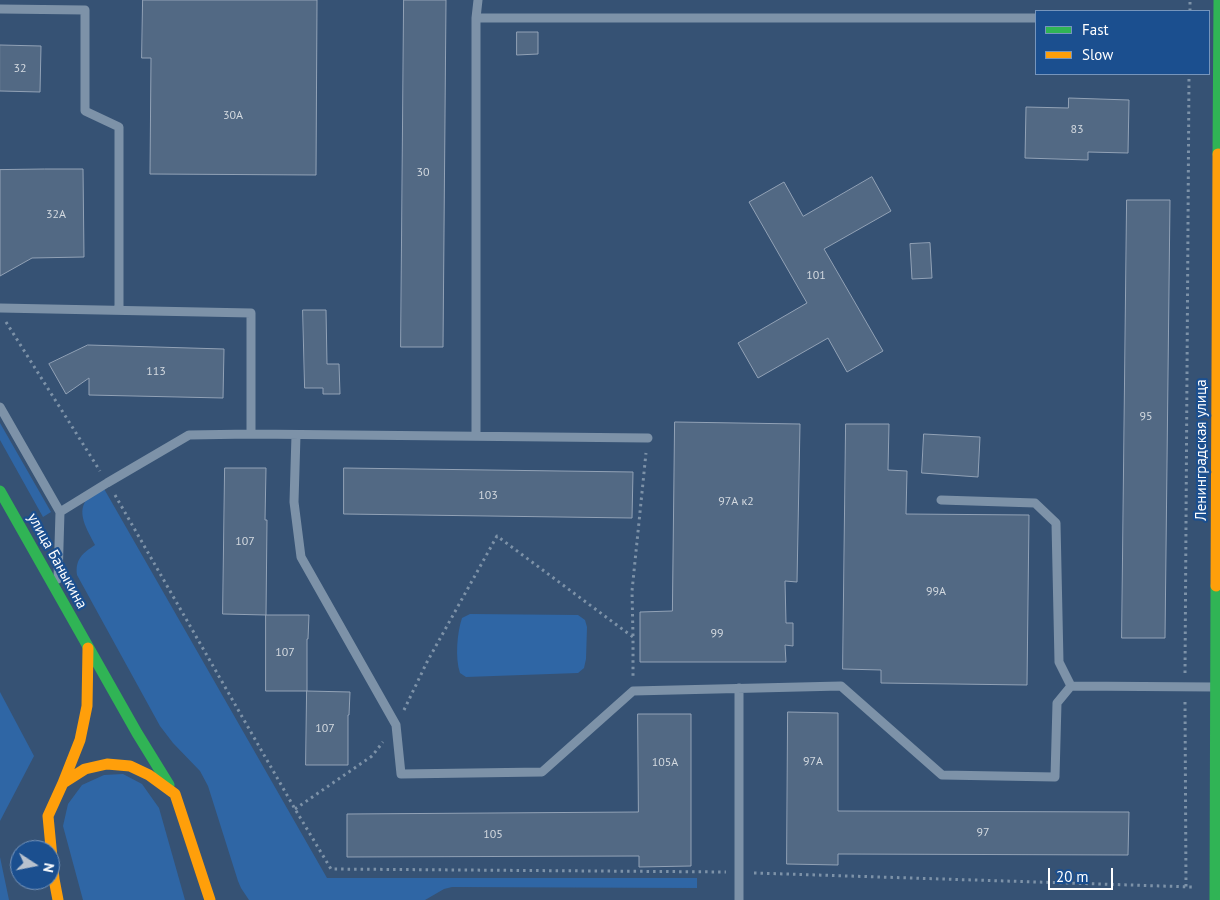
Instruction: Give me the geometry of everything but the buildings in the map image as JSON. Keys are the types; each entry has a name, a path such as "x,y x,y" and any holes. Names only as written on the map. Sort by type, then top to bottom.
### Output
{"street":[{"name":"Ленинградская улица","path":"1215,900 1218,610 1214,18 1218,0"},
{"name":"улица Баныкина","path":"0,491 136,733 175,794 210,900"},
{"path":"58,900 48,816 80,740 87,706 88,647"},
{"path":"63,783 85,769 107,764 130,766 149,775 175,794"}],"lane":[{"path":"476,436 476,18 478,0"},
{"path":"0,9 85,10 85,111 119,127 119,310"},
{"path":"476,18 1035,18"},
{"path":"0,308 251,312 251,434"},
{"path":"0,407 60,512 58,594"},
{"path":"60,512 107,482 189,435 648,438"},
{"path":"296,435 294,502 301,557 396,725 401,774 542,772 633,691 841,686 942,776 1055,777 1056,703 1071,686 1216,687"},
{"path":"941,500 1035,503 1056,523 1059,662 1071,686"},
{"path":"739,688 739,900"}],"path":[{"path":"1186,887 1185,686 1189,75"},
{"path":"633,691 632,591 648,438"},
{"path":"295,809 372,756 396,725 427,662 496,536 632,637"}],"shaded area":[{"path":"0,423 51,512 43,517 0,440"},
{"path":"103,487 327,878 697,878 697,888 452,887 444,889 425,900 249,900 238,881 208,786 200,771 173,743 160,726 77,575 77,565 81,557 95,545 82,515 83,508 89,497"},
{"path":"470,614 578,615 585,620 587,627 584,668 578,673 466,677 460,673 457,646 462,618"},
{"path":"0,692 34,756 0,821"},
{"path":"123,774 142,784 159,808 185,900 83,900 63,826 68,804 82,785 104,775"},
{"path":"0,857 9,900 0,900"}],"traffic: fast":[{"path":"1218,154 1219,0"},
{"path":"0,491 137,733 169,785"},
{"path":"1215,900 1216,586"}],"traffic: slow":[{"path":"1216,586 1218,154"},
{"path":"63,783 80,740 87,706 88,648"},
{"path":"58,900 48,816 63,783 85,769 107,764 130,766 149,775 175,794 210,900"}]}
